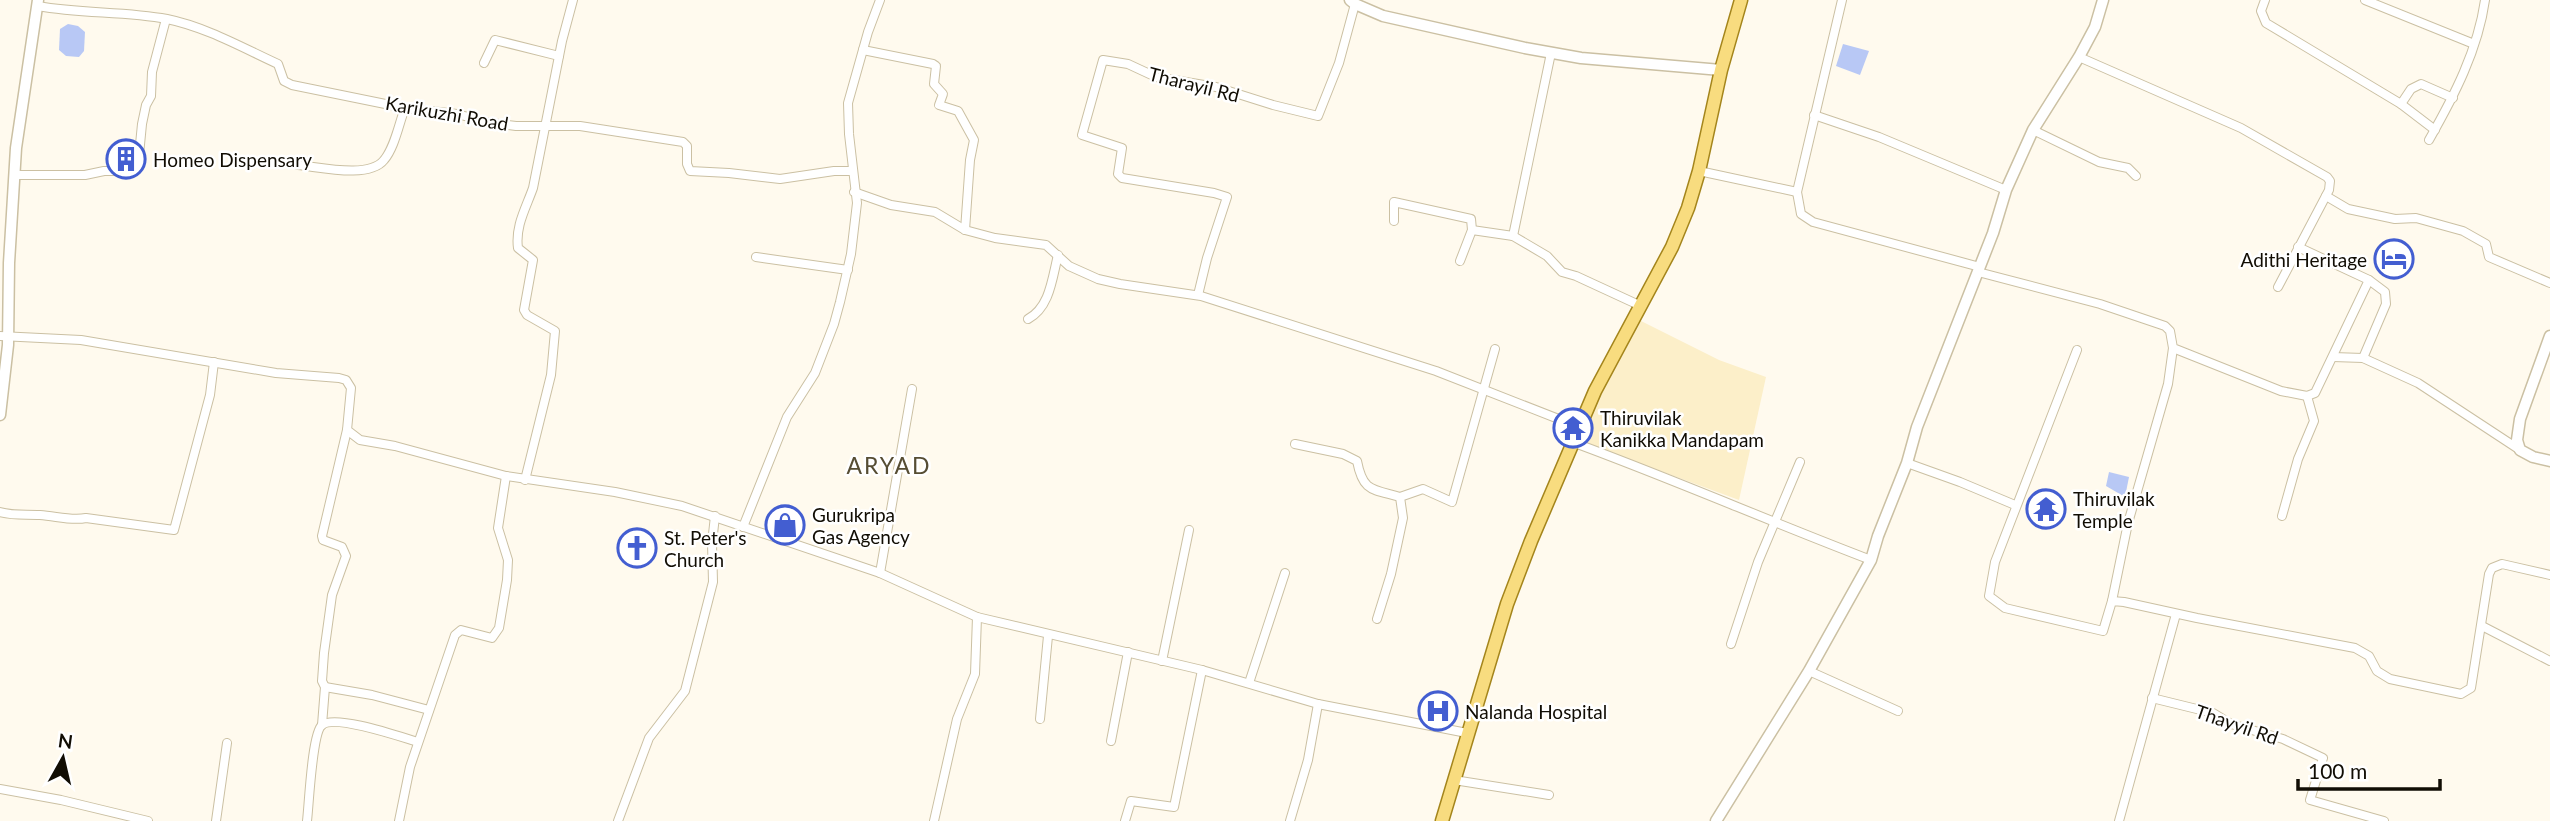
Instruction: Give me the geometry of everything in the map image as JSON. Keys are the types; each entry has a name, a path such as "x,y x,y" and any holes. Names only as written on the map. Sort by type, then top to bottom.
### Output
{"main road":[{"path":"1442,821 1507,604 1572,442 1595,391 1672,247 1688,208 1741,0"},
{"path":"1716,821 1809,671 1871,560 1907,463 1917,427 1979,270 2006,190 2033,130 2095,27 2103,0"},
{"path":"1352,2 1384,16 1419,25 1581,58 1721,70"},
{"path":"0,415 5,262 16,148 38,3"},
{"path":"2550,336 2520,419 2517,440 2520,450 2550,461"}],"street":[{"path":"525,480 551,374 555,331 527,315 524,310 533,260 518,248 517,242 523,210 533,188 573,0"},
{"path":"743,527 788,417 815,373 834,324 848,270 856,203 848,103 880,0"},
{"path":"1842,0 1797,192 1801,214 1813,222 2100,304 2165,326 2170,331 2173,348 2168,384 2128,523 2103,631 2005,608 1989,596 1995,562 2015,505 2077,350"},
{"path":"2265,0 2261,10 2266,23 2401,104 2435,130"},
{"path":"2365,0 2474,44"},
{"path":"2429,140 2453,98 2474,44 2485,0"},
{"name":"Tharayil Rd","path":"1198,295 1227,197 1122,178 1118,174 1122,148 1082,135 1103,60 1128,64 1156,77 1216,87 1318,116 1339,63 1352,2"},
{"name":"Karikuzhi Road","path":"38,3 65,11 109,12 166,19 242,46 278,64 287,84 405,108 457,114 491,123 516,126 580,126 683,142 687,146 687,164 690,171 780,179 834,171 853,172"},
{"path":"15,174 85,175 126,170 138,165 142,124 151,96 152,72 166,19"},
{"path":"484,63 495,40 559,56"},
{"path":"863,50 936,66 934,84 943,94 939,104 957,111 974,140 965,230"},
{"path":"1513,236 1551,52"},
{"path":"2079,57 2218,117 2327,177 2330,181 2326,196 2278,287"},
{"path":"2401,104 2411,89 2421,84 2453,98"},
{"path":"298,165 336,169 373,168 384,160 405,108"},
{"path":"1814,115 1879,137 2006,190"},
{"path":"2033,130 2099,162 2128,168 2136,176"},
{"path":"1699,172 1797,192"},
{"path":"855,192 891,205 936,212 965,230 995,238 1046,245 1082,273 1098,279 1198,295 1436,371 1579,428"},
{"path":"2326,196 2348,209 2395,219 2416,218 2463,231 2486,244 2489,257 2550,283"},
{"path":"1394,221 1394,202 1471,219 1472,230 1460,261"},
{"path":"1472,230 1513,236 1547,256 1562,272 1641,306"},
{"path":"2298,247 2383,289 2387,300 2363,358"},
{"path":"1028,319 1041,312 1058,255"},
{"path":"756,257 848,270"},
{"path":"2173,348 2281,391 2307,396 2315,393 2369,280"},
{"path":"4,336 81,340 276,373 346,380 351,388 347,430 322,536 323,540 342,547 346,556 332,595 322,678 325,687 322,725 313,757 307,821"},
{"path":"1295,444 1343,454 1357,461 1361,481 1369,489 1400,496 1423,489 1452,502 1495,349"},
{"path":"2333,356 2363,358 2418,383 2520,450"},
{"path":"0,512 13,516 38,514 76,520 86,518 174,530 210,395 214,362"},
{"path":"880,573 912,389"},
{"path":"2281,516 2298,459 2314,421 2307,396"},
{"path":"347,430 360,440 395,446 506,476 615,492 682,506 880,573 977,617 1048,636 1202,670 1318,704 1467,733"},
{"path":"1572,442 1871,560"},
{"path":"1731,644 1758,562 1800,462"},
{"path":"1907,463 2015,505"},
{"path":"399,821 410,767 455,635 461,630 492,638 499,628 508,560 498,528 506,476"},
{"path":"1377,620 1391,574 1403,518 1400,496"},
{"path":"618,821 649,738 685,691 713,582 712,543 715,516"},
{"path":"1162,661 1189,530"},
{"path":"2112,601 2355,648 2370,656 2377,671 2390,678 2461,694 2471,688 2488,574 2502,564 2550,575"},
{"path":"1249,683 1285,573"},
{"path":"2119,821 2176,614"},
{"path":"934,821 957,719 975,674 977,617"},
{"path":"2482,626 2550,661"},
{"path":"1040,719 1048,636"},
{"path":"1111,741 1128,652"},
{"path":"1125,821 1131,801 1174,807 1202,670"},
{"path":"1809,671 1898,711"},
{"path":"325,687 372,695 429,710"},
{"name":"Thayyil Rd","path":"2152,698 2213,713 2231,724 2283,739 2323,758 2310,800 2384,821"},
{"path":"1290,821 1308,760 1318,704"},
{"path":"322,725 330,722 350,724 418,742"},
{"path":"216,821 227,743"},
{"path":"1454,779 1549,795"},
{"path":"0,789 61,800 148,821"}],"shaded area":[{"path":"1635,318 1719,360 1766,377 1739,500 1579,441"}],"water":[{"path":"68,24 78,26 85,32 84,51 79,57 66,56 59,50 60,29"},
{"path":"1843,44 1869,51 1860,75 1836,66"},
{"path":"2109,472 2129,477 2125,497 2106,486"}],"place":[{"name":"Homeo Dispensary","path":"126,159"},
{"name":"Adithi Heritage","path":"2394,259"},
{"name":"Thiruvilak Kanikka Mandapam","path":"1573,428"},
{"name":"Thiruvilak Temple","path":"2046,509"},
{"name":"Gurukripa Gas Agency","path":"785,525"},
{"name":"St. Peter's Church","path":"637,548"},
{"name":"Nalanda Hospital","path":"1438,711"}],"district":[{"name":"ARYAD","path":"889,465"}]}
